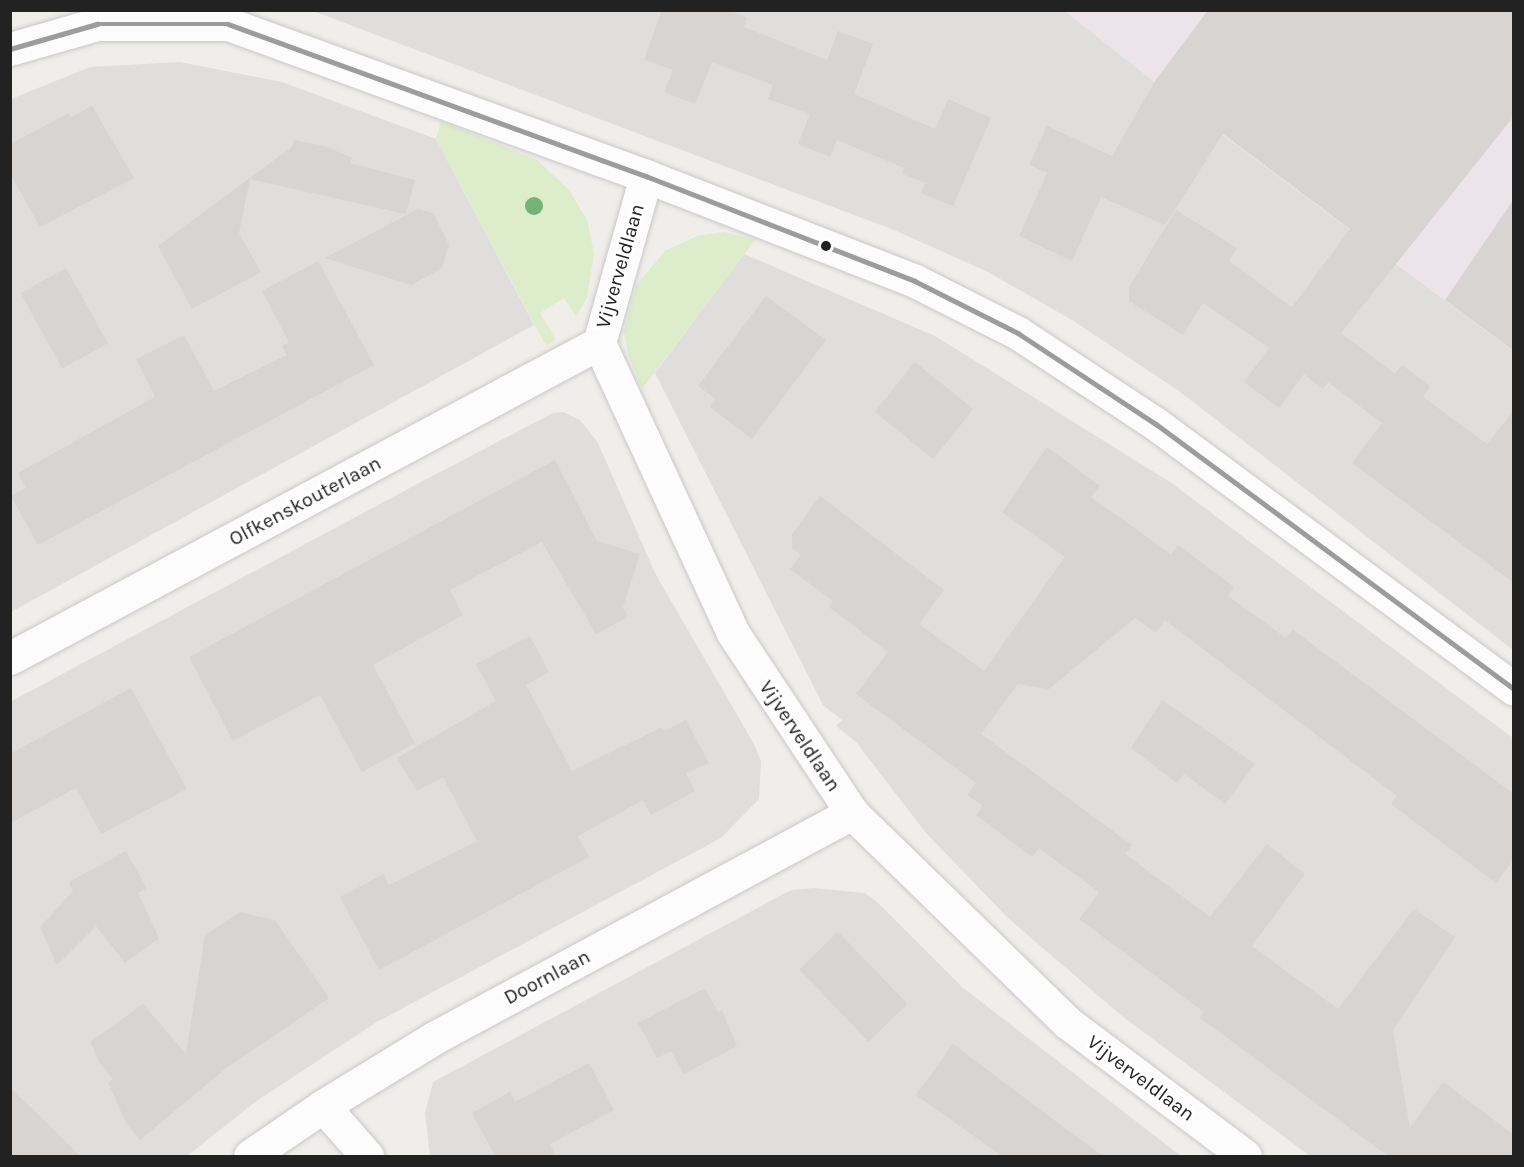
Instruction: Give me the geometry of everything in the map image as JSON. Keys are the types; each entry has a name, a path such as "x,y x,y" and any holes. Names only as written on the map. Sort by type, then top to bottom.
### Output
{"street":[{"path":"10,49 97,24 228,24 646,176 915,281 1018,333 1156,424 1514,689"},
{"name":"Vijverveldlaan","path":"646,176 599,343 733,633 852,813 1068,1023 1245,1156"},
{"name":"Olfkenskouterlaan","path":"10,658 599,343"},
{"name":"Doornlaan","path":"250,1156 322,1106 434,1038 852,813"},
{"path":"322,1106 367,1156"}],"shaded area":[{"path":"313,11 1065,11 1199,117 1513,351 1513,650 1179,391 1072,320 988,272 894,230"},
{"path":"1065,11 1513,11 1513,351 1199,117"},
{"path":"180,62 282,82 436,139 534,325 11,612 11,99 90,67"},
{"path":"744,254 935,336 1170,482 1513,738 1513,1156 1310,1156 1122,1016 1008,918 926,833 856,742 836,726 842,720 823,705 655,373"},
{"path":"563,412 580,420 598,443 656,575 754,744 761,761 759,799 721,838 377,1022 258,1100 187,1156 11,1156 10,702 421,482 553,413"},
{"path":"814,888 865,893 876,901 962,987 1181,1156 430,1156 425,1113 433,1082 791,890"}],"green space":[{"path":"441,121 537,160 569,190 587,220 594,253 587,298 576,317 564,298 540,313 556,340 546,346 436,139"},
{"path":"724,232 755,240 642,389 628,355 624,331 636,286 665,251 697,236"}],"building":[{"path":"662,10 727,10 747,18 744,27 827,60 838,31 873,44 854,94 935,129 948,99 991,118 953,206 921,193 925,183 902,174 904,168 837,140 830,157 798,144 810,114 768,99 773,85 712,62 695,104 664,92 673,70 644,60"},
{"path":"1208,10 1514,10 1514,116 1341,333 1395,374 1402,365 1430,386 1423,397 1487,444 1514,410 1514,583 1352,463 1382,423 1328,382 1323,389 1304,374 1279,408 1244,382 1269,348 1203,303 1183,335 1129,301 1129,287 1176,210 1237,248 1229,261 1292,307 1350,229 1223,134 1165,225 1101,197 1072,261 1019,236 1047,173 1029,165 1047,126 1112,156 1155,81"},
{"path":"92,106 134,178 40,227 10,173 10,144 69,113 71,117"},
{"path":"294,140 328,147 352,158 350,163 415,180 406,214 250,179 239,233 261,272 192,309 158,246 292,147"},
{"path":"1514,199 1514,351 1445,300"},
{"path":"418,209 433,213 449,245 442,268 411,285 325,258"},
{"path":"318,261 374,365 38,545 11,496 26,488 18,473 155,397 136,359 184,335 214,391 287,355 282,346 289,342 262,291"},
{"path":"66,268 108,343 62,368 21,293"},
{"path":"766,296 826,340 752,439 710,407 716,399 698,386"},
{"path":"915,362 973,409 933,459 875,412"},
{"path":"1047,447 1100,486 1091,497 1171,554 1178,545 1234,587 1228,596 1286,638 1293,630 1514,794 1514,859 1496,883 1391,804 1397,796 1165,620 1156,633 1135,618 1049,689 1018,684 981,734 1132,845 1125,854 1210,917 1267,844 1305,874 1252,946 1338,1009 1414,909 1455,937 1393,1030 1410,1128 1443,1082 1514,1135 1514,1156 1388,1156 1200,1018 1204,1012 1079,919 1099,892 1039,848 1032,857 976,815 983,806 967,795 976,783 856,694 888,652 829,607 833,601 790,569 801,555 792,548 792,534 820,496 944,590 919,624 984,671 1065,557 1002,512"},
{"path":"555,460 597,541 640,554 623,607 628,617 596,634 542,542 450,590 463,615 373,665 415,743 362,772 320,695 233,741 189,657"},
{"path":"530,636 549,672 526,685 572,771 662,727 664,731 686,720 709,763 686,773 695,791 651,815 643,800 578,836 589,857 379,970 340,897 384,874 389,885 477,841 443,777 417,791 397,758 496,701 476,664"},
{"path":"131,688 187,789 101,834 76,788 10,823 10,754"},
{"path":"1162,700 1255,764 1225,804 1184,774 1177,783 1131,748"},
{"path":"126,851 147,889 138,893 159,938 125,963 96,926 57,965 40,927 73,891 69,882"},
{"path":"240,912 275,920 329,998 225,1069 140,1140 126,1123 108,1082 113,1079 100,1064 90,1042 143,1004 186,1054 205,935"},
{"path":"838,932 907,1004 869,1041 799,970"},
{"path":"705,988 718,1012 722,1010 737,1046 684,1074 671,1051 657,1058 638,1023"},
{"path":"953,1044 1103,1156 1002,1156 916,1095"},
{"path":"589,1063 614,1110 550,1144 556,1156 495,1156 472,1113 510,1092 515,1102"},
{"path":"10,1087 80,1156 10,1156"}],"transit line":[{"path":"10,49 97,24 228,24 646,176 915,281 1018,333 1156,424 1514,689"}]}
